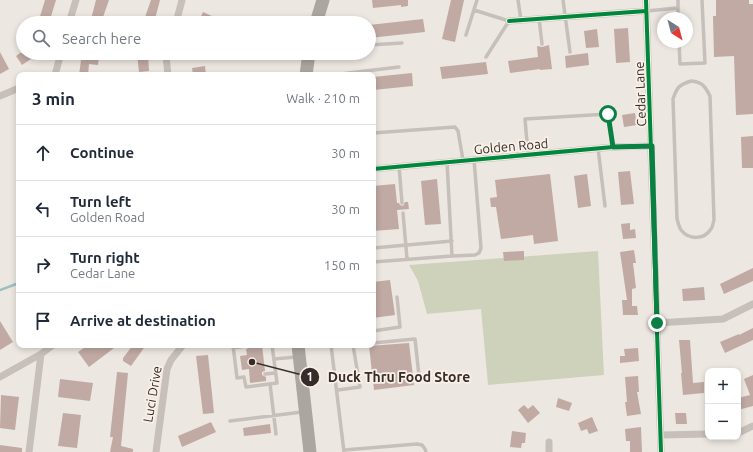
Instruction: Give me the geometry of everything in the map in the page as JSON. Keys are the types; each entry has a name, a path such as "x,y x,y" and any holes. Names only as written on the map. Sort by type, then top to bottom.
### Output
{"highway":[{"path":"318,16 323,0"},
{"path":"306,72 308,60"},
{"path":"299,351 310,452"}],"street":[{"path":"71,16 76,0"},
{"path":"178,16 182,0"},
{"name":"Cedar Lane","path":"646,0 662,452"},
{"path":"508,21 646,11"},
{"path":"56,72 59,60"},
{"path":"166,60 168,72"},
{"path":"0,96 16,89"},
{"name":"Golden Road","path":"376,169 598,148 652,146"},
{"path":"657,323 723,319 753,304"},
{"path":"0,376 41,354 49,348"},
{"name":"Luci Drive","path":"156,452 167,369 171,360 181,348"},
{"path":"29,452 41,354"},
{"path":"741,432 753,426"},
{"path":"661,434 705,434"},
{"path":"549,442 549,452"}],"lane":[{"path":"466,35 477,0"},
{"path":"518,0 521,20"},
{"path":"563,0 570,52"},
{"path":"677,12 678,0"},
{"path":"679,48 680,64 705,63 702,0"},
{"path":"646,11 677,8"},
{"path":"474,10 508,21 486,57"},
{"path":"539,18 542,44"},
{"path":"376,45 402,43"},
{"path":"357,72 399,67"},
{"path":"691,81 699,82 705,87 710,96 714,220 711,229 704,236 696,238 688,236 680,230 677,218 675,144 674,99 677,89 683,83 691,81"},
{"path":"528,154 525,119 608,114 613,147"},
{"path":"376,133 455,127 458,131 463,160"},
{"path":"598,148 605,206"},
{"path":"376,262 475,255 479,253 480,248 474,159"},
{"path":"447,162 452,256"},
{"path":"399,166 402,203"},
{"path":"403,213 407,259"},
{"path":"376,248 452,241"},
{"path":"376,331 400,327 397,297"},
{"path":"376,343 416,338 419,376"},
{"path":"233,348 237,378 249,376"},
{"path":"244,377 246,387 277,383 272,348"},
{"path":"331,348 338,390 344,451 417,444 422,445 426,452"},
{"path":"338,390 360,387 354,348"},
{"path":"274,359 299,351"},
{"path":"265,374 276,373"},
{"path":"270,384 276,434"},
{"path":"230,421 305,411"}],"green space":[{"path":"598,251 604,375 488,385 481,309 427,314 418,281 409,265"}],"building":[{"path":"45,0 56,0 51,16 40,16"},
{"path":"96,0 109,0 103,16 92,16"},
{"path":"151,0 160,0 156,16 145,16"},
{"path":"372,0 408,0 408,6 401,7 401,5 373,8"},
{"path":"451,0 464,0 455,42 442,39"},
{"path":"716,0 749,0 749,4 753,4 753,114 736,115 734,56 714,57 713,16 716,16"},
{"path":"203,12 212,16 201,16"},
{"path":"423,19 425,32 376,37 376,24"},
{"path":"628,28 630,62 616,63 614,29"},
{"path":"597,29 599,47 586,48 584,31"},
{"path":"549,45 552,69 510,73 508,61 538,57 537,46 542,47"},
{"path":"0,52 9,69 0,74"},
{"path":"588,53 589,65 566,68 565,56"},
{"path":"19,60 30,60 22,65"},
{"path":"81,60 99,60 98,65 89,64 88,72 79,72"},
{"path":"138,60 148,60 149,71 139,72"},
{"path":"486,62 488,74 442,79 440,67"},
{"path":"205,66 206,72 193,72 192,68"},
{"path":"412,73 413,86 376,90 376,77"},
{"path":"635,113 637,125 624,127 622,115"},
{"path":"753,136 753,168 742,168 741,137"},
{"path":"630,171 634,204 621,205 618,172"},
{"path":"550,174 558,241 534,244 533,235 501,239 496,207 491,207 490,198 497,197 495,180"},
{"path":"587,174 591,206 578,208 574,176"},
{"path":"437,179 441,224 425,225 421,181"},
{"path":"395,184 397,203 403,206 405,202 408,202 409,209 397,210 399,229 376,231 376,186"},
{"path":"630,223 630,230 635,229 636,238 623,239 621,224"},
{"path":"634,250 636,263 633,263 636,288 632,289 632,306 637,306 638,315 623,315 622,300 627,300 620,252"},
{"path":"524,251 524,260 504,261 503,252"},
{"path":"753,268 753,281 724,294 720,284"},
{"path":"390,280 395,315 376,318 376,282"},
{"path":"704,287 705,300 683,301 682,289"},
{"path":"0,321 13,342 0,350"},
{"path":"753,328 753,340 725,353 720,342"},
{"path":"679,340 690,340 693,383 704,382 704,393 683,395"},
{"path":"409,343 414,385 374,390 369,348 376,348 376,345"},
{"path":"84,348 114,348 89,367 78,352"},
{"path":"131,348 144,348 131,366 123,361 123,358"},
{"path":"262,348 265,371 262,372 262,375 266,377 266,381 250,383 249,369 242,370 240,356 247,355 246,349"},
{"path":"638,348 639,361 620,363 620,356 625,356 624,349"},
{"path":"208,355 214,413 203,414 196,356"},
{"path":"117,372 128,373 121,446 133,449 133,452 110,452 113,437 110,437"},
{"path":"753,375 753,406 741,409 741,397 750,395 744,379"},
{"path":"638,376 639,392 637,392 641,414 627,416 625,402 627,402 625,377"},
{"path":"60,379 93,383 90,401 58,397"},
{"path":"1,395 19,397 15,430 0,428"},
{"path":"558,398 572,403 569,411 556,407"},
{"path":"524,405 528,409 533,405 540,413 528,423 518,410"},
{"path":"63,413 81,415 77,448 58,446"},
{"path":"675,413 686,413 687,424 676,424"},
{"path":"592,417 598,431 589,434 587,429 581,431 578,423"},
{"path":"211,422 216,432 182,447 178,436"},
{"path":"270,424 271,433 244,436 243,428"},
{"path":"641,427 642,452 630,452 630,441 626,441 625,429"},
{"path":"512,431 526,433 525,443 522,443 521,448 510,447"},
{"path":"0,445 22,448 22,452 0,452"}],"waterway":[{"path":"0,290 16,284"}],"cycle path":[{"path":"646,0 661,452"},
{"path":"509,21 646,11"},
{"path":"376,169 613,147 651,146"}],"place":[{"name":"Duck Thru Food Store","path":"252,362"}],"route":[{"path":"608,114 613,147 652,146 657,323"}]}
